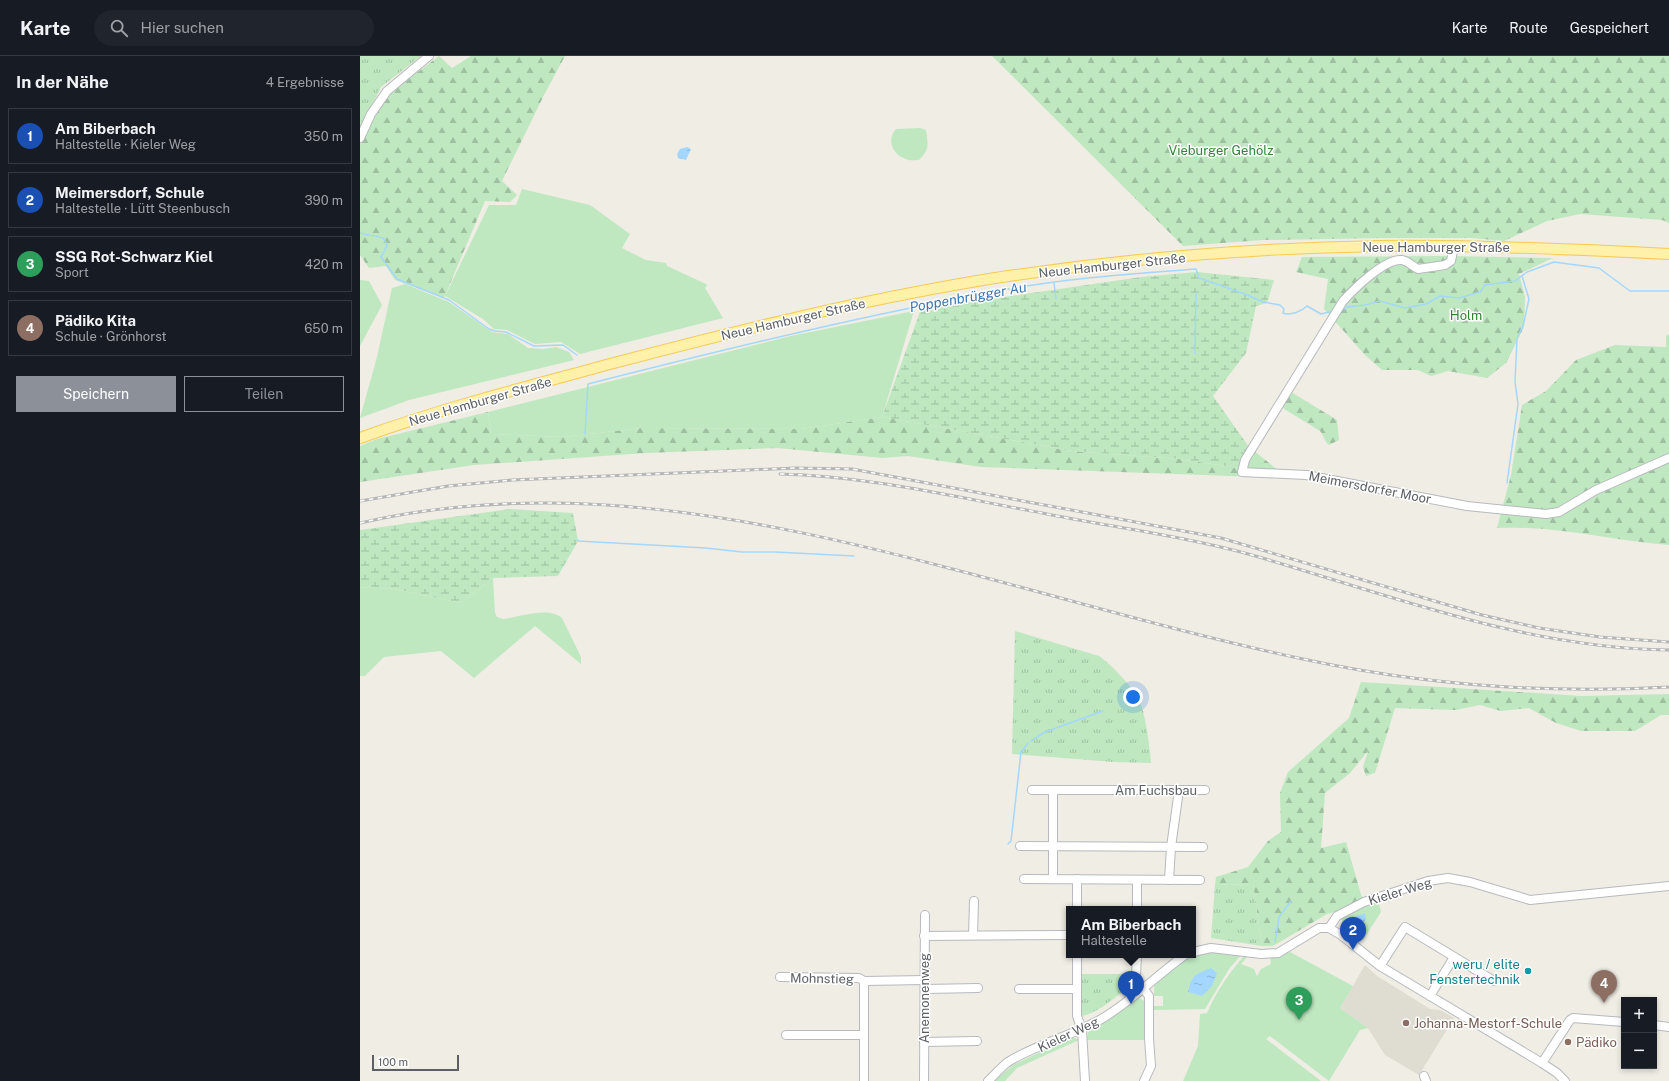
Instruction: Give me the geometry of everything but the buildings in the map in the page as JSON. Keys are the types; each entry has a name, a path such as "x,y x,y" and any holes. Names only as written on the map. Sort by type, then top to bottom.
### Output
{"main road":[{"name":"Neue Hamburger Straße","path":"360,438 459,406 742,330 879,299 953,286 1096,265 1177,257 1309,248 1454,246 1669,254"}],"street":[{"path":"360,138 371,114 387,91 429,56"},
{"name":"Meimersdorfer Moor","path":"1454,246 1451,261 1445,265 1418,269 1405,261 1400,260 1391,262 1356,288 1343,300 1245,460 1242,472 1306,475 1467,506 1546,514 1559,512 1596,490 1669,458"},
{"name":"Am Fuchsbau","path":"1032,790 1205,790"},
{"path":"1052,790 1052,879"},
{"path":"1169,880 1171,847 1179,790"},
{"path":"1020,846 1203,847"},
{"name":"Kieler Weg","path":"1329,928 1337,916 1364,902 1428,881 1448,878 1470,882 1530,900 1669,886"},
{"path":"1024,879 1200,880"},
{"path":"1077,879 1077,906"},
{"path":"1137,880 1137,906"},
{"path":"973,935 974,901"},
{"name":"Anemonenweg","path":"924,1081 925,915"},
{"path":"1380,966 1405,927 1494,981"},
{"path":"1196,951 1211,948 1261,954 1278,953 1319,928 1329,928 1341,935 1380,966 1557,1073 1565,1081"},
{"path":"924,936 1066,935"},
{"path":"1430,996 1454,957"},
{"path":"1078,958 1077,1016 1082,1030 1085,1081"},
{"path":"1137,958 1136,976 1149,996 1148,1038 1151,1066 1144,1081"},
{"name":"Kieler Weg","path":"988,1081 1008,1062 1082,1030 1129,1001 1181,958"},
{"name":"Mohnstieg","path":"780,978 859,978 864,981 924,980"},
{"path":"864,981 864,1081"},
{"path":"925,989 978,988"},
{"path":"1019,989 1077,989"},
{"path":"1542,1064 1570,1020 1573,1018 1621,1022"},
{"path":"1657,1025 1669,1027"},
{"path":"786,1035 864,1035"},
{"path":"924,1042 976,1041"}],"shaded area":[{"name":"Johanna-Mestorf-Schule","path":"1365,965 1377,976 1430,1009 1440,1010 1454,1018 1419,1075 1385,1055 1368,1028 1340,1008"}],"green space":[{"path":"360,56 421,56 381,87 360,129"},
{"path":"439,56 452,68 471,56 565,56 544,95 502,181 517,195 510,202 485,201 444,298 395,280 386,266 369,268 360,255 360,144 373,115 390,93"},
{"name":"Vieburger Gehölz","path":"992,56 1669,56 1669,223 1662,220 1580,214 1547,221 1504,241 1472,238 1382,238 1263,240 1183,246"},
{"path":"920,128 926,130 927,150 919,160 908,160 901,157 894,151 891,142 893,133 896,129"},
{"path":"522,189 590,205 630,234 622,248 646,260 666,263 667,266 706,284 707,286 705,288 723,318 580,354 561,342 535,344 507,330 494,329 483,319 445,296 489,205 516,205"},
{"name":"Holm","path":"1448,256 1553,258 1519,274 1525,297 1524,327 1506,363 1487,378 1448,371 1431,376 1418,370 1382,370 1365,355 1324,309 1328,279 1296,272 1302,257"},
{"path":"1197,272 1274,280 1267,303 1256,306 1246,353 1213,396 1249,447 1239,468 1179,459 1072,451 882,417 921,309 1141,277"},
{"path":"360,280 369,281 382,305 360,346"},
{"path":"405,284 449,302 492,332 508,334 528,348 543,349 556,347 569,352 574,360 409,400 360,418 377,357 392,288"},
{"path":"914,311 882,417 801,429 642,428 562,437 491,434 488,412 791,336"},
{"path":"1669,334 1669,545 1562,531 1497,528 1511,475 1522,405 1546,391 1576,360 1615,345 1666,347 1666,336"},
{"path":"1291,392 1337,420 1339,440 1329,445 1320,431 1281,407"},
{"path":"488,412 491,434 562,437 642,428 801,429 882,417 1072,451 1179,459 1239,468 1249,447 1288,478 981,467 908,456 882,458 778,448 646,453 474,465 360,482 360,446 377,439"},
{"path":"510,509 573,513 578,541 558,576 493,578 461,603 394,589 360,587 360,530"},
{"path":"493,578 495,613 497,617 503,619 534,613 549,613 562,618 581,657 581,664 535,626 474,678 441,651 384,657 365,676 360,676 360,587 394,589 461,603"},
{"path":"1015,631 1099,656 1104,659 1127,682 1139,699 1145,721 1151,763 1114,762 1012,754"},
{"path":"1361,682 1582,696 1669,694 1669,715 1661,715 1635,731 1581,731 1556,723 1529,708 1501,711 1480,705 1456,710 1395,708 1375,773 1366,776 1363,767 1368,751 1350,773 1325,793 1321,848 1346,842 1362,898 1339,911 1327,914 1273,946 1262,946 1253,884 1215,885 1216,877 1248,867 1268,841 1281,832 1280,793 1288,772 1349,718"},
{"path":"1253,884 1262,946 1211,938 1215,885"},
{"path":"1378,900 1381,912 1363,940 1343,927 1341,916"},
{"path":"1209,950 1241,955 1229,969 1205,1009 1154,1010 1154,1006 1163,1006 1163,996 1154,996 1154,987 1158,980 1187,958 1196,958 1196,954"},
{"path":"1290,952 1353,986 1340,1008 1368,1028 1360,1030 1329,1081 1270,1036 1266,1039 1321,1081 1183,1081 1198,1046 1200,1014 1207,1013 1219,990 1238,962 1244,956 1248,956 1241,964 1254,969 1257,976 1261,969 1271,964 1270,958"},
{"path":"1081,974 1133,974 1134,983 1092,1013 1079,1016"},
{"path":"1139,998 1146,1002 1146,1040 1087,1040 1088,1033 1091,1029"},
{"path":"1072,1037 1079,1040 1017,1068 1005,1081 994,1081 1013,1065"}],"water":[{"path":"687,147 691,149 686,160 678,158 677,154 680,149"},
{"path":"1365,913 1366,919 1360,926 1355,926 1352,924 1355,917"},
{"path":"1211,968 1217,973 1212,986 1202,996 1188,992 1191,982 1195,976"}],"waterway":[{"name":"Poppenbrügger Au","path":"360,233 384,239 387,246 381,257 397,279 449,300 489,329 506,332 534,346 563,345 577,355"},
{"name":"Poppenbrügger Au","path":"1342,310 1347,307 1365,305 1380,301 1405,308 1426,304 1440,296 1459,298 1480,292 1485,285 1515,281 1527,272 1554,262 1599,268 1630,291 1669,291"},
{"name":"Poppenbrügger Au","path":"585,434 588,384 743,345 899,310 1052,282 1196,269 1199,278 1263,302 1280,305 1284,309 1283,313 1286,314 1302,310 1307,306 1321,314 1333,311"},
{"path":"1507,483 1518,404 1515,382 1517,338 1523,326 1529,299 1522,276"},
{"path":"1054,283 1056,299"},
{"path":"1195,354 1196,293"},
{"path":"578,540 706,548 742,552 854,556"},
{"path":"1031,741 1045,732 1103,711"},
{"path":"1008,844 1011,841 1021,752 1028,743"},
{"path":"1275,942 1279,917 1291,901"}],"railway":[{"path":"360,501 448,486 512,480 796,468 852,469 1221,538 1482,615 1539,628 1600,637 1669,642"},
{"path":"780,474 846,479 911,488 1200,542 1252,555 1406,602 1510,630 1562,640 1615,647 1669,650"},
{"path":"360,523 433,510 506,504 579,504 652,509 725,519 797,532 869,548 1212,638 1348,668 1439,681 1531,688 1623,689 1669,687"}],"place":[{"name":"Meimersdorf, Schule","path":"1353,950"},
{"name":"weru / elite Fenstertechnik","path":"1528,971"},
{"name":"Pädiko Kita","path":"1604,1003"},
{"name":"Am Biberbach","path":"1131,1004"},
{"name":"SSG Rot-Schwarz Kiel","path":"1299,1020"},
{"name":"Johanna-Mestorf-Schule","path":"1406,1023"},
{"name":"Pädiko","path":"1568,1042"}]}
